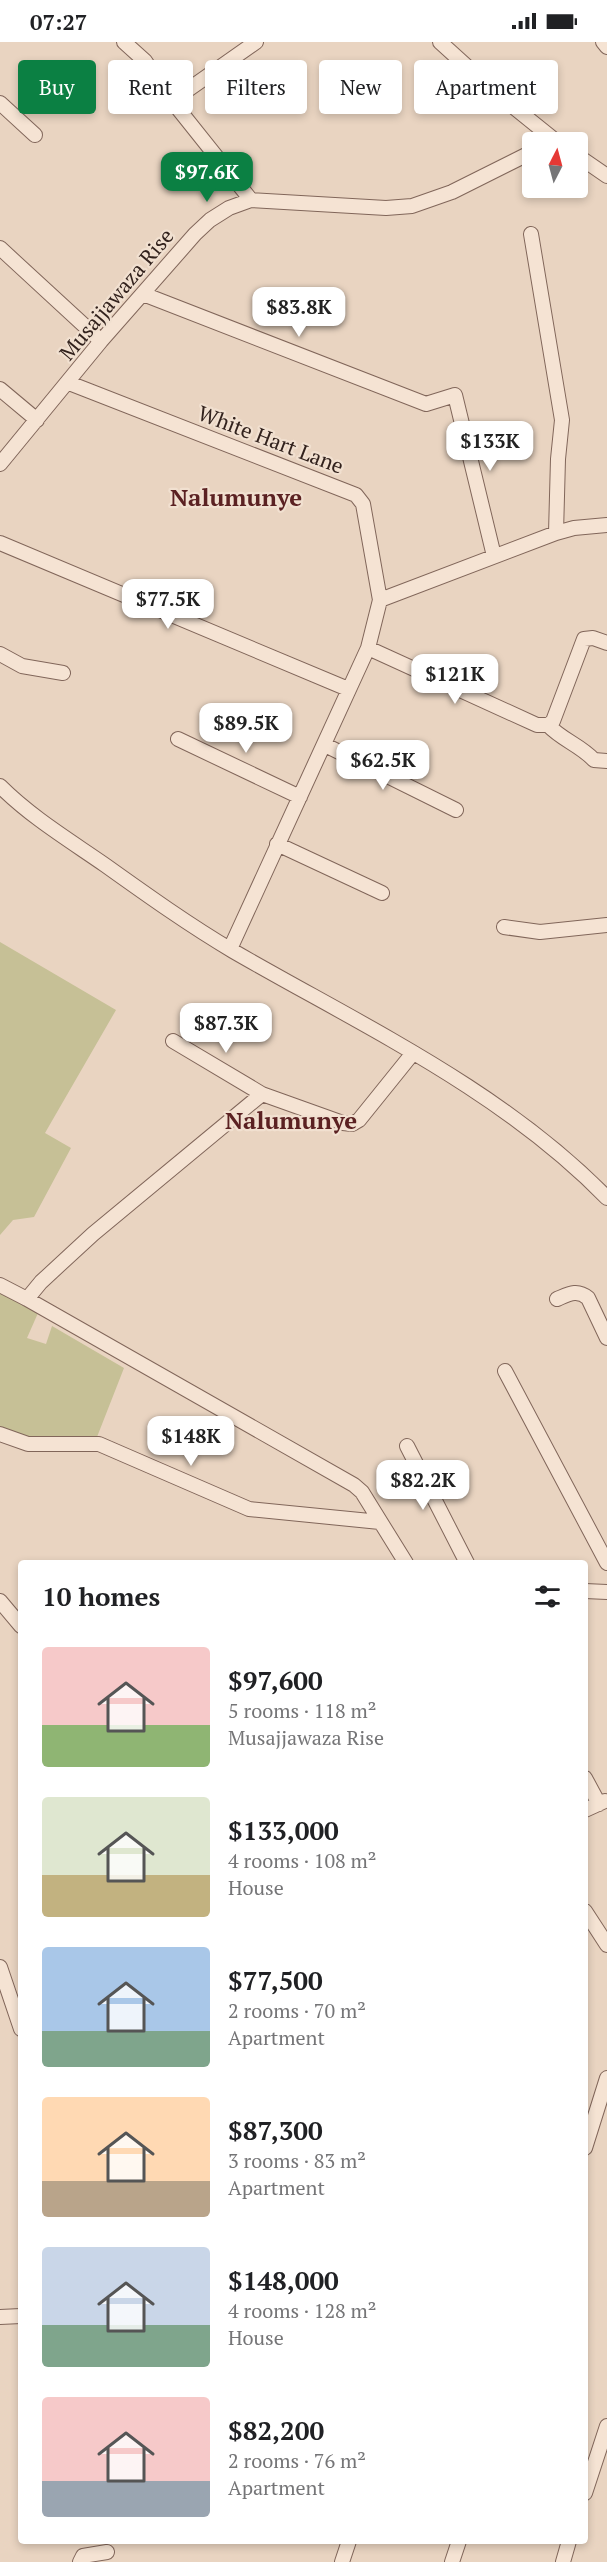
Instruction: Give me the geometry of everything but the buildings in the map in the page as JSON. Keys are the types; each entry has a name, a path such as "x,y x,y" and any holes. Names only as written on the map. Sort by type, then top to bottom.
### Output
{"street":[{"path":"124,42 144,60"},
{"path":"193,86 256,42"},
{"path":"440,42 542,132"},
{"path":"603,42 607,47"},
{"path":"0,103 35,135"},
{"path":"183,114 225,164 250,200"},
{"name":"Musajjawaza Rise","path":"0,464 69,383 101,341 143,294 210,220 229,208 250,200 386,208 412,206 452,192 522,157"},
{"path":"588,163 607,176"},
{"path":"531,234 562,420 558,459 556,533"},
{"path":"0,248 101,341"},
{"path":"143,294 426,404 455,395 494,556"},
{"name":"White Hart Lane","path":"69,383 357,495 363,504 380,600"},
{"path":"0,389 37,420"},
{"path":"230,949 368,648 380,600 556,533 574,528 607,525"},
{"path":"0,543 348,689"},
{"path":"368,648 537,725 548,725 552,721 584,639 593,638 607,644"},
{"path":"0,654 36,671 63,673"},
{"path":"548,725 561,739 583,748 594,760 607,761"},
{"path":"178,739 300,797"},
{"path":"325,745 456,810"},
{"path":"0,786 39,819 230,949 413,1053 472,1090 549,1147 607,1198"},
{"path":"277,844 382,893"},
{"path":"504,927 540,932 605,930"},
{"path":"173,1041 262,1094 343,1123 352,1124 359,1120 413,1053"},
{"path":"27,1299 41,1282 93,1234 262,1094"},
{"path":"0,1285 354,1485 362,1492 404,1560"},
{"path":"557,1299 573,1292 583,1294 588,1298 607,1338"},
{"path":"505,1371 607,1563"},
{"path":"0,1434 28,1444 99,1444 249,1509 380,1522"},
{"path":"407,1446 465,1560"},
{"path":"588,1591 607,1592"},
{"path":"0,1601 18,1622"},
{"path":"588,1782 603,1802 588,1809"},
{"path":"588,1916 607,1945"},
{"path":"0,1967 18,2021"},
{"path":"588,2128 591,2108 607,2078"},
{"path":"0,2317 18,2316"},
{"path":"588,2484 607,2426"},
{"path":"342,2562 348,2544"},
{"path":"453,2562 458,2544"},
{"path":"563,2562 568,2544"},
{"path":"80,2562 83,2556 107,2552"}],"shaded area":[{"path":"0,942 116,1010 45,1133 71,1148 34,1217 13,1220 0,1235"},
{"path":"0,1292 38,1313 27,1338 46,1344 52,1326 124,1368 97,1437 29,1438 0,1428"}],"district":[{"name":"Nalumunye","path":"236,497"},
{"name":"Nalumunye","path":"291,1120"}]}
